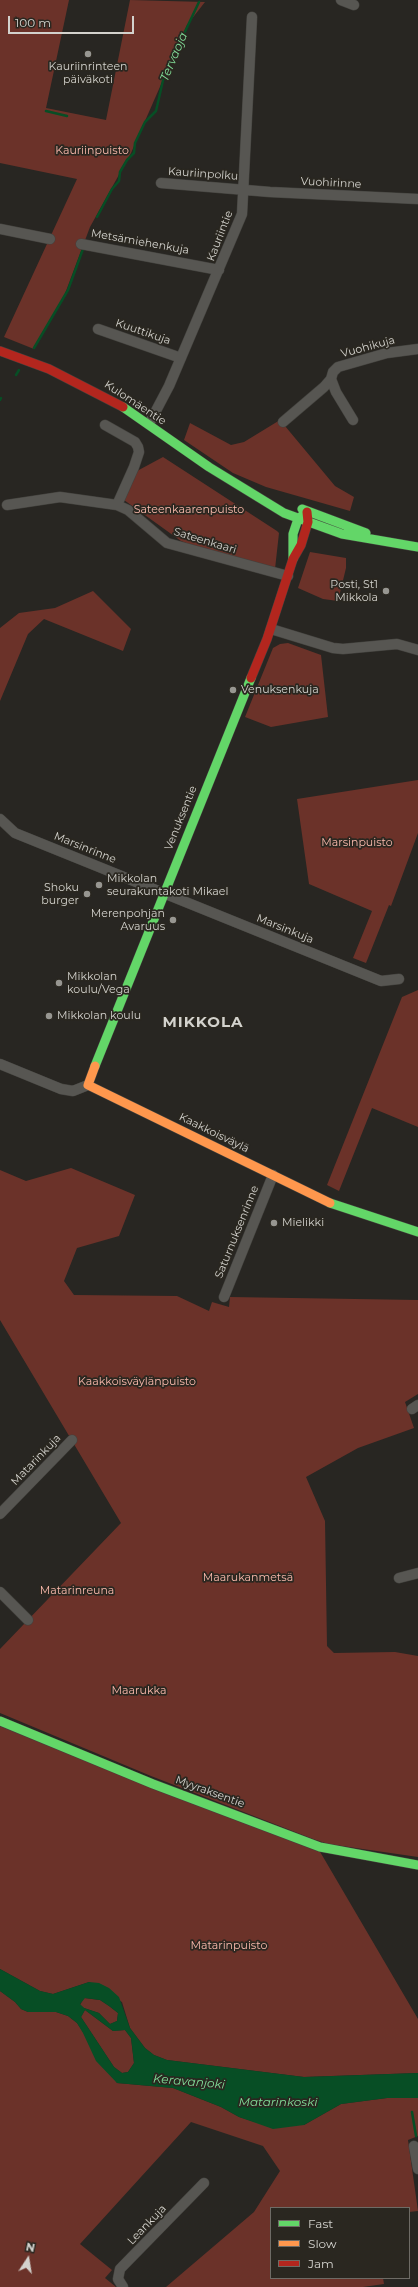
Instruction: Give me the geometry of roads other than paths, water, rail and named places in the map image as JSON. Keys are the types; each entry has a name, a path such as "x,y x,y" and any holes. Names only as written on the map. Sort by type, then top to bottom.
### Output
{"street":[{"path":"341,0 354,5"},
{"name":"Kauriintie","path":"149,424 159,408 240,220 244,189 252,17"},
{"name":"Kauriinpolku","path":"161,183 244,189"},
{"name":"Vuohirinne","path":"244,189 418,199"},
{"path":"0,229 50,239"},
{"name":"Metsämiehenkuja","path":"80,244 219,270"},
{"name":"Kuuttikuja","path":"98,329 180,358"},
{"name":"Vuohikuja","path":"283,422 324,387 331,379 333,372 338,367 387,353 418,349"},
{"name":"Kulomäentie","path":"0,351 80,383 149,424 186,452 271,506 298,519 342,534 374,538 418,547"},
{"path":"331,379 336,392 353,420"},
{"path":"105,425 135,442 139,452 117,505"},
{"name":"Kulomäentie","path":"248,491 346,524 374,538"},
{"name":"Sateenkaari","path":"7,505 60,497 117,505 128,510 167,543 288,576"},
{"path":"298,519 307,511"},
{"name":"Venuksentie","path":"88,1085 102,1046 271,629 293,559 301,545 308,522 307,511"},
{"name":"Venuksentie","path":"293,559 292,541 298,519"},
{"path":"271,629 333,648 343,649 397,644 418,650"},
{"name":"Marsinrinne","path":"0,819 15,833 164,893"},
{"name":"Marsinkuja","path":"164,893 381,981 399,979"},
{"path":"0,1064 61,1089 73,1091 88,1085"},
{"name":"Kaakkoisväylä","path":"88,1085 328,1202 418,1232"},
{"name":"Saturnuksenrinne","path":"224,1297 273,1175"},
{"name":"Matarinkuja","path":"0,1514 72,1440"},
{"path":"399,1578 418,1573"},
{"path":"0,1592 28,1620"},
{"name":"Myyraksentie","path":"0,1721 154,1784 320,1847 418,1865"},
{"path":"414,2146 418,2169"},
{"name":"Leankuja","path":"123,2287 118,2279 120,2269 204,2183"}],"water":[{"name":"Matarinkoski","path":"0,1969 40,1991 53,1994 89,1982 99,1983 109,1988 119,1997 130,2028 145,2048 154,2055 167,2060 304,2077 418,2073 418,2098 387,2098 341,2104 304,2125 273,2129 239,2117 221,2107 173,2088 117,2083 96,2061 77,2023 68,2016 56,2012 28,2012 21,2009 15,2002 0,1991","holes":["85,1998 100,2000 109,2006 118,2013 117,2021 110,2024 99,2013 84,2008 80,2004","85,2010 113,2031 125,2030 131,2038 134,2063 128,2072 122,2073 114,2067 81,2017"]}],"waterway":[{"name":"Tervaoja","path":"97,217 112,189 119,181 120,172 127,160 134,153 135,143 145,122 156,111 164,76 199,2"},
{"path":"46,111 67,116"},
{"name":"Tervaoja","path":"34,348 68,290 83,249"},
{"path":"16,375 19,370"},
{"path":"412,2112 416,2136"}],"place":[{"name":"Kauriinrinteen päiväkoti","path":"88,54"},
{"name":"Posti, St1 Mikkola","path":"386,591"},
{"name":"Venuksenkuja","path":"233,690"},
{"name":"Mikkolan seurakuntakoti Mikael","path":"99,885"},
{"name":"Shoku burger","path":"87,894"},
{"name":"Merenpohjan Avaruus","path":"173,920"},
{"name":"Mikkolan koulu/Vega","path":"59,983"},
{"name":"Mikkolan koulu","path":"49,1016"},
{"name":"Mielikki","path":"274,1223"}],"district":[{"name":"MIKKOLA","path":"203,1023"}],"park label":[{"name":"Kauriinpuisto","path":"92,151"},
{"name":"Sateenkaarenpuisto","path":"189,510"},
{"name":"Marsinpuisto","path":"357,843"},
{"name":"Kaakkoisväylänpuisto","path":"137,1382"},
{"name":"Maarukanmetsä","path":"248,1578"},
{"name":"Matarinreuna","path":"77,1591"},
{"name":"Maarukka","path":"139,1691"},
{"name":"Matarinpuisto","path":"229,1946"}],"water label":[{"name":"Keravanjoki","path":"189,2082"}]}
